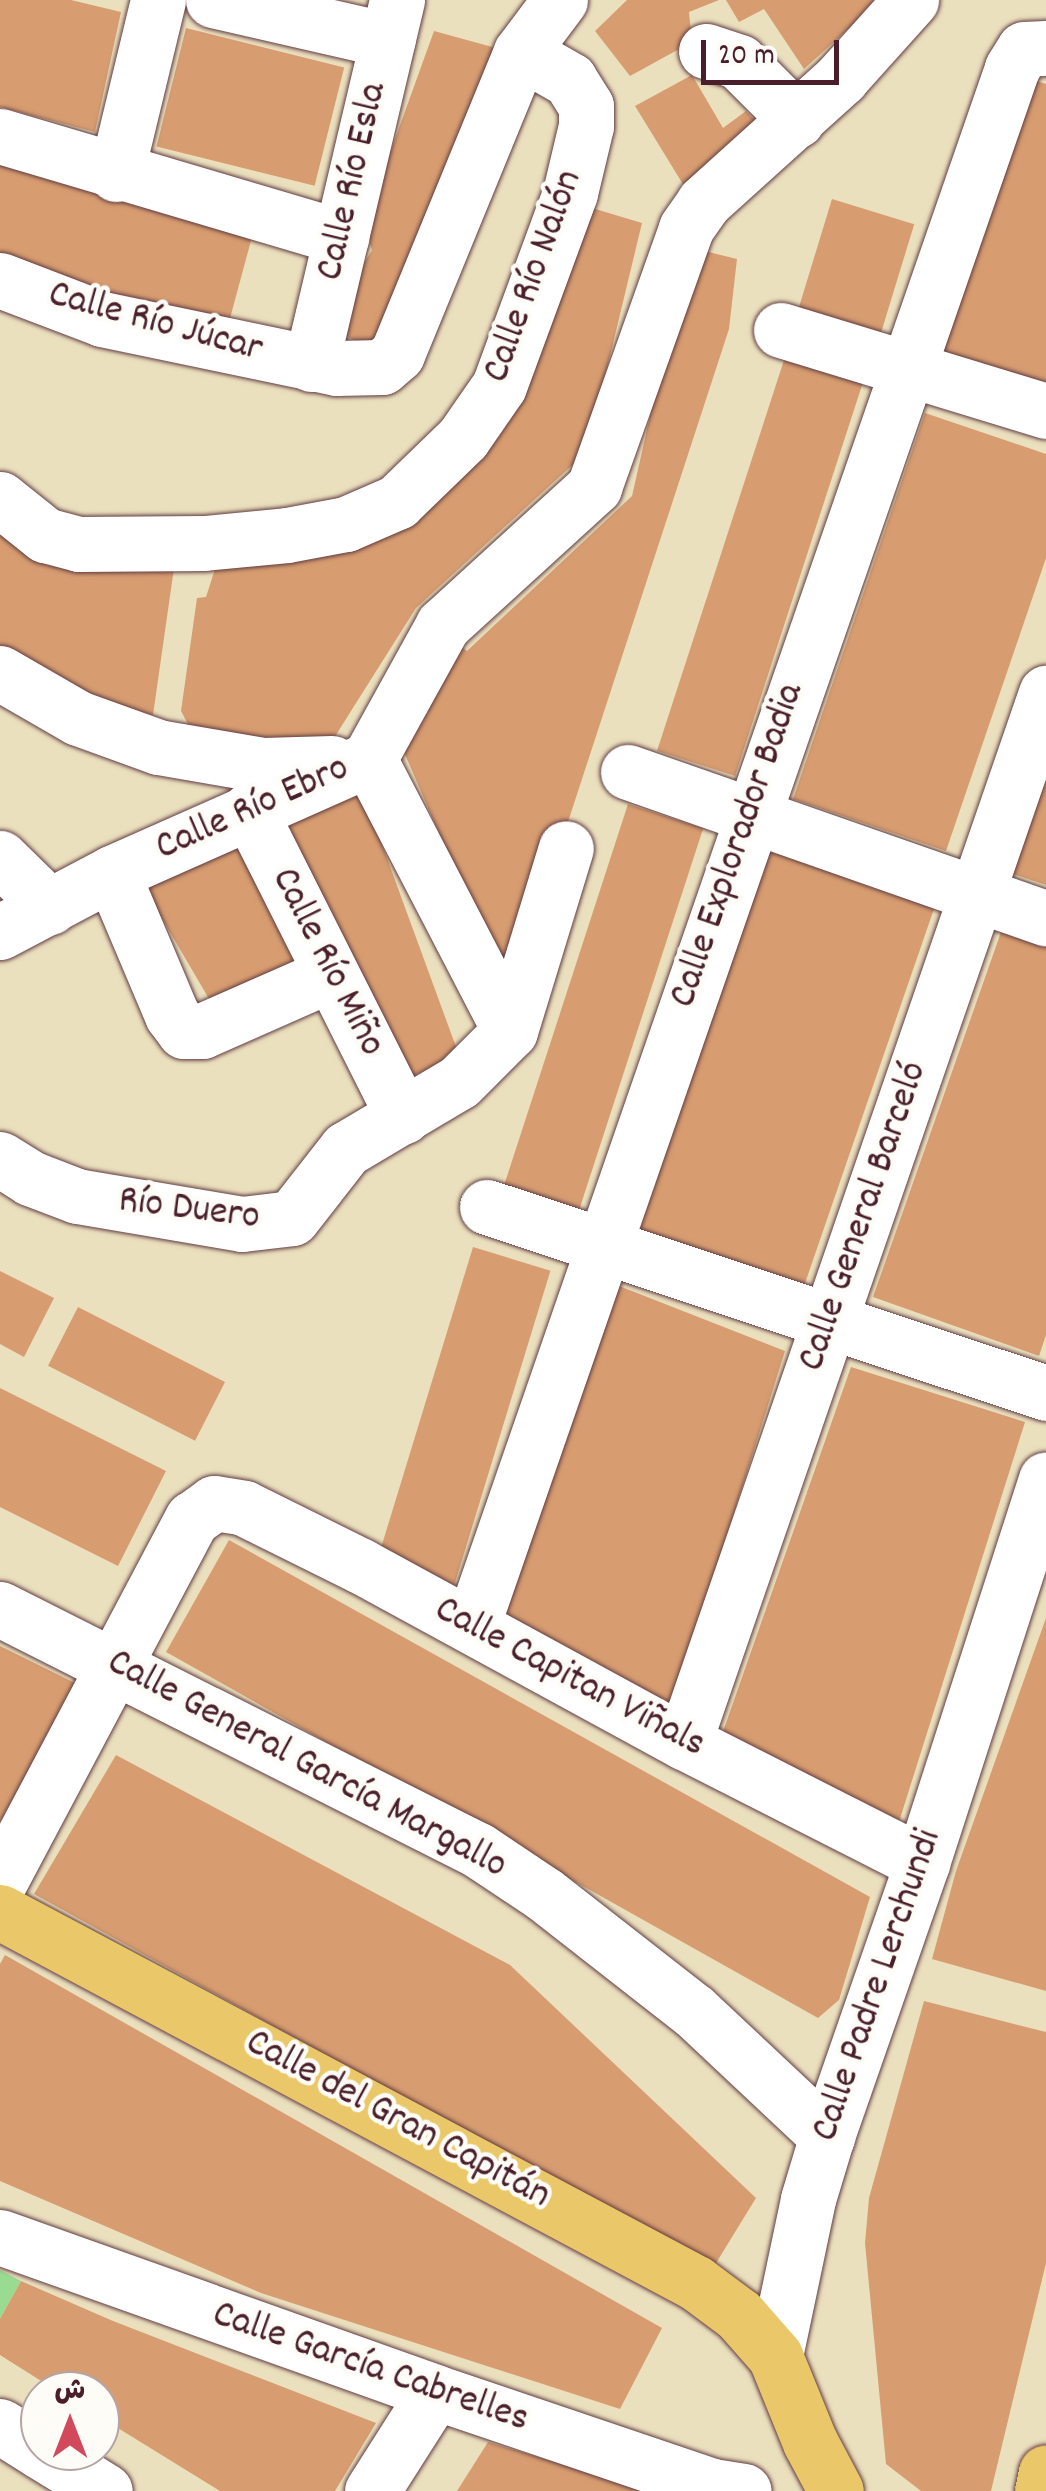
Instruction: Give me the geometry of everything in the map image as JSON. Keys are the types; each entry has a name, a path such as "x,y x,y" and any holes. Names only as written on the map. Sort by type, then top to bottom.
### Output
{"main road":[{"name":"Calle del Gran Capitán","path":"0,1912 634,2246 696,2283 739,2316 776,2356"},
{"path":"776,2356 810,2442 836,2491"},
{"path":"1042,2491 1046,2472"}],"street":[{"path":"116,174 158,0"},
{"path":"213,0 392,20"},
{"name":"Calle Río Júcar","path":"0,280 102,319 311,364 363,371 382,367 397,354 521,52 560,0"},
{"path":"706,51 739,62 797,120 911,0"},
{"name":"Calle Río Esla","path":"311,364 392,20"},
{"name":"Calle Río Nalón","path":"0,499 45,535 79,544 193,543 286,535 346,524 398,502 464,438 499,386 570,193 586,126 586,106 570,80 521,52"},
{"name":"Calle Explorador Badia","path":"472,1626 906,366 1029,58"},
{"name":"Calle Río Ebro","path":"0,932 112,872 369,759 443,625 594,488 686,228 704,202 797,120"},
{"path":"0,136 116,174 341,237"},
{"path":"781,330 1046,411"},
{"path":"0,674 78,718 158,747 263,765 369,759 510,1031"},
{"name":"Calle General Barceló","path":"684,1742 1046,693"},
{"path":"628,772 1046,918"},
{"name":"Calle Río Miño","path":"249,810 403,1116"},
{"path":"510,1031 566,848"},
{"path":"0,858 50,907"},
{"path":"112,872 172,1016 184,1032 202,1032 331,974"},
{"name":"Río Duero","path":"0,1160 30,1178 77,1196 242,1224 292,1218 346,1149 459,1082 510,1031"},
{"path":"487,1207 1046,1393"},
{"name":"Calle Padre Lerchundi","path":"776,2356 808,2199 826,2136 922,1862 1046,1480"},
{"name":"Calle Capitan Viñals","path":"114,1666 192,1519 214,1503 244,1508 684,1742 922,1862"},
{"name":"Calle General García Margallo","path":"0,1609 478,1850 544,1894 694,2011 826,2136"},
{"path":"0,1880 114,1666"},
{"name":"Calle García Cabrelles","path":"0,2237 435,2392 712,2486 744,2491"},
{"path":"372,2491 435,2392"},
{"path":"72,2471 105,2491"}],"green space":[{"path":"0,2270 21,2281 0,2319"}],"building":[{"path":"0,0 71,0 121,12 95,132 0,107"},
{"path":"627,0 719,0 689,12 692,42 630,76 595,31"},
{"path":"726,0 880,0 804,69 764,9 739,22"},
{"path":"186,28 344,67 315,186 156,146"},
{"path":"434,31 496,48 380,353 338,332 339,305 372,250 364,225"},
{"path":"692,75 723,128 746,111 769,136 689,194 635,106"},
{"path":"1030,79 1046,84 1046,393 934,355"},
{"path":"0,161 252,237 229,322 120,310 0,256"},
{"path":"832,199 914,224 880,336 798,311"},
{"path":"582,205 642,223 589,443 579,459 416,608 334,738 287,743 191,730 181,711 197,598 206,597 215,569 327,545 480,425 534,374"},
{"path":"688,247 737,259 729,329 518,975 497,968 401,745 458,644 467,651 632,496"},
{"path":"785,357 863,382 735,776 657,751"},
{"path":"925,413 1046,454 1046,558 946,851 793,799"},
{"path":"0,528 174,568 153,715 82,708 0,665"},
{"path":"1046,772 1046,885 1010,873"},
{"path":"358,779 459,1055 393,1085 271,814"},
{"path":"628,804 703,828 579,1210 504,1185"},
{"path":"244,833 301,967 212,1004 140,881"},
{"path":"774,839 939,896 803,1288 639,1231"},
{"path":"1007,915 1046,929 1046,1335 1039,1356 873,1297"},
{"path":"473,1247 550,1271 454,1586 377,1563"},
{"path":"0,1271 54,1298 24,1357 0,1344"},
{"path":"614,1284 785,1351 668,1723 498,1626"},
{"path":"78,1307 225,1382 195,1441 48,1366"},
{"path":"851,1367 1025,1422 893,1841 719,1743"},
{"path":"0,1388 166,1471 118,1566 0,1507"},
{"path":"229,1540 870,1897 839,2000 818,2018 166,1652"},
{"path":"1046,1618 1046,1991 932,1959 956,1871"},
{"path":"0,1646 77,1684 0,1822"},
{"path":"116,1755 510,1965 756,2198 713,2268 34,1894"},
{"path":"5,1955 662,2328 620,2409 261,2293 0,2181 0,1964"},
{"path":"924,2001 1046,2032 1046,2263 991,2491 921,2491 886,2464 865,2243 869,2198"},
{"path":"21,2281 376,2423 335,2491 220,2491 120,2429 120,2371 25,2371 0,2355 0,2319"},
{"path":"488,2442 647,2490 457,2491"}]}
